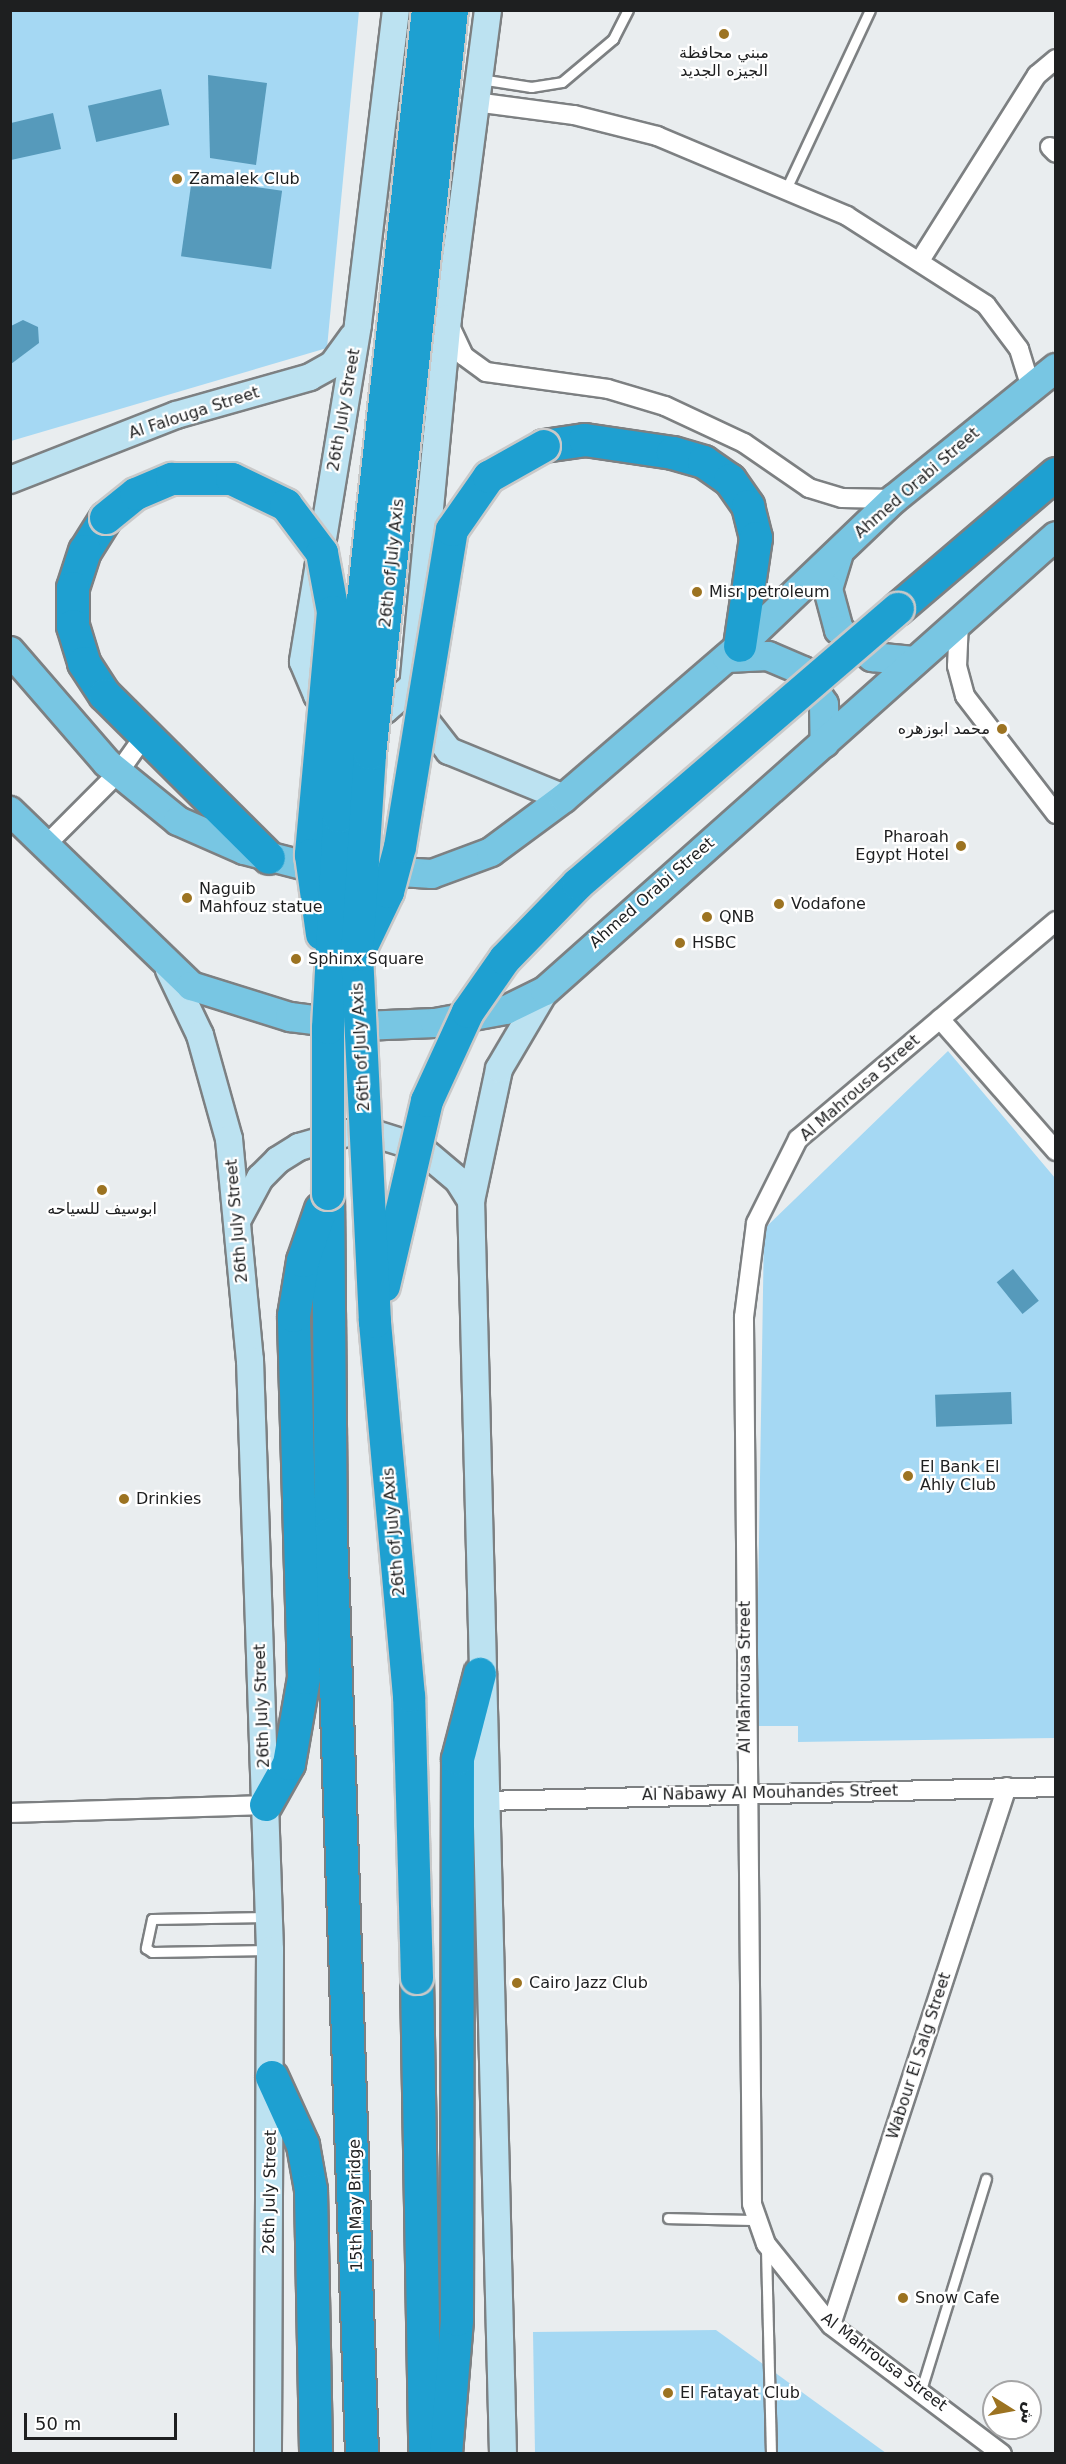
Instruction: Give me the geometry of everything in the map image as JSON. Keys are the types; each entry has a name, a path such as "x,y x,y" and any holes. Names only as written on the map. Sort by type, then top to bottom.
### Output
{"highway":[{"name":"26th of July Axis","path":"349,1957 331,1534 328,1194 344,958 349,713 428,10"},
{"name":"26th of July Axis","path":"424,2454 417,1978 409,1696 344,958 368,774 452,10"},
{"path":"269,858 93,680 73,626 77,568 106,518 136,494 172,479 232,479 286,505 322,553 333,612 311,855 315,905 344,958 383,903 400,848 452,530 489,477 544,447 585,440 673,453 704,462 730,480 748,506 756,538 733,652"},
{"path":"375,1322 427,1101 468,1012 505,959 578,884 1056,474"},
{"path":"266,1805 289,1764 303,1689 294,1316 303,1261 328,1194"},
{"path":"446,2454 457,2320 458,1760 480,1674"},
{"name":"15th May Bridge","path":"349,1957 362,2454"},
{"path":"272,2077 299,2136 311,2190 316,2454"}],"main road":[{"name":"26th July Street","path":"396,10 358,325 303,662 317,694 348,714 385,710 413,686"},
{"path":"488,10 448,318 413,686 418,711 450,751 564,798"},
{"name":"Al Falouga Street","path":"10,480 176,415 310,377 342,354 358,325"},
{"name":"Ahmed Orabi Street","path":"10,651 118,773 178,821 269,858 348,872 432,874 491,852 564,798 733,652 894,499 1056,368"},
{"name":"Ahmed Orabi Street","path":"10,811 169,970 191,986 256,1009 362,1026 471,1018 506,1010 545,991 574,960 825,743 960,619 1056,536"},
{"path":"841,548 828,589 839,630 872,657 914,661"},
{"path":"733,652 768,656 803,672 825,704 825,743"},
{"name":"26th July Street","path":"169,970 200,1035 222,1104 250,1360 270,1917 272,2077 268,2454"},
{"path":"503,2454 480,1674 471,1201 499,1069 545,991"},
{"path":"236,1222 255,1185 278,1160 299,1146 347,1132 372,1133 420,1148 446,1168 471,1201"}],"street":[{"path":"921,259 1037,75 1056,59"},
{"path":"476,90 631,129 787,187 921,259 999,319 1019,349 1031,388"},
{"path":"448,318 464,356 486,372 608,390 665,406 744,443 809,488 842,498 894,499"},
{"path":"960,619 956,658 965,696 1056,814"},
{"path":"45,846 118,773 146,735"},
{"name":"Al Mahrousa Street","path":"1002,2454 921,2390 831,2325 766,2244 758,2220 749,2163 745,1794 744,1317 756,1224 798,1139 1056,921"},
{"path":"940,1019 1056,1151"},
{"name":"Wabour El Salg Street","path":"831,2325 1007,1787"},
{"name":"Al Nabawy Al Mouhandes Street","path":"484,1801 1056,1787"},
{"path":"10,1812 266,1805"},
{"path":"977,2433 977,2454"}],"lane":[{"path":"476,90 531,87 562,82 613,39 628,10"},
{"path":"787,187 870,10"},
{"path":"270,1917 152,1919 146,1948 152,1952 270,1950"},
{"path":"921,2390 986,2180"},
{"path":"668,2218 758,2220"},
{"path":"766,2244 771,2454"}],"shaded area":[{"name":"Zamalek Club","path":"11,11 359,11 327,348 11,441"},
{"path":"208,75 267,83 256,165 210,158"},
{"path":"161,89 169,125 96,142 88,106"},
{"path":"53,113 61,149 11,160 11,123"},
{"path":"192,178 282,191 271,269 181,256"},
{"path":"23,320 38,327 39,343 11,364 11,326"},
{"name":"El Bank El Ahly Club","path":"948,1051 1055,1178 1055,1738 798,1742 798,1726 756,1726 764,1229"},
{"path":"1013,1269 1039,1301 1022,1314 997,1282"},
{"path":"1011,1392 1012,1424 936,1427 935,1395"},
{"name":"El Fatayat Club","path":"716,2330 886,2453 535,2453 533,2332"}],"place":[{"name":"مبني محافظة الجيزه الجديد","path":"724,34"},
{"name":"Zamalek Club","path":"177,179"},
{"name":"Misr petroleum","path":"697,592"},
{"name":"محمد ابوزهره","path":"1002,729"},
{"name":"Pharoah Egypt Hotel","path":"961,846"},
{"name":"Naguib Mahfouz statue","path":"187,898"},
{"name":"Vodafone","path":"779,904"},
{"name":"QNB","path":"707,917"},
{"name":"HSBC","path":"680,943"},
{"name":"Sphinx Square","path":"296,959"},
{"name":"ابوسيف للسياحه","path":"102,1190"},
{"name":"El Bank El Ahly Club","path":"908,1476"},
{"name":"Drinkies","path":"124,1499"},
{"name":"Cairo Jazz Club","path":"517,1983"},
{"name":"Snow Cafe","path":"903,2298"},
{"name":"El Fatayat Club","path":"668,2393"}]}
